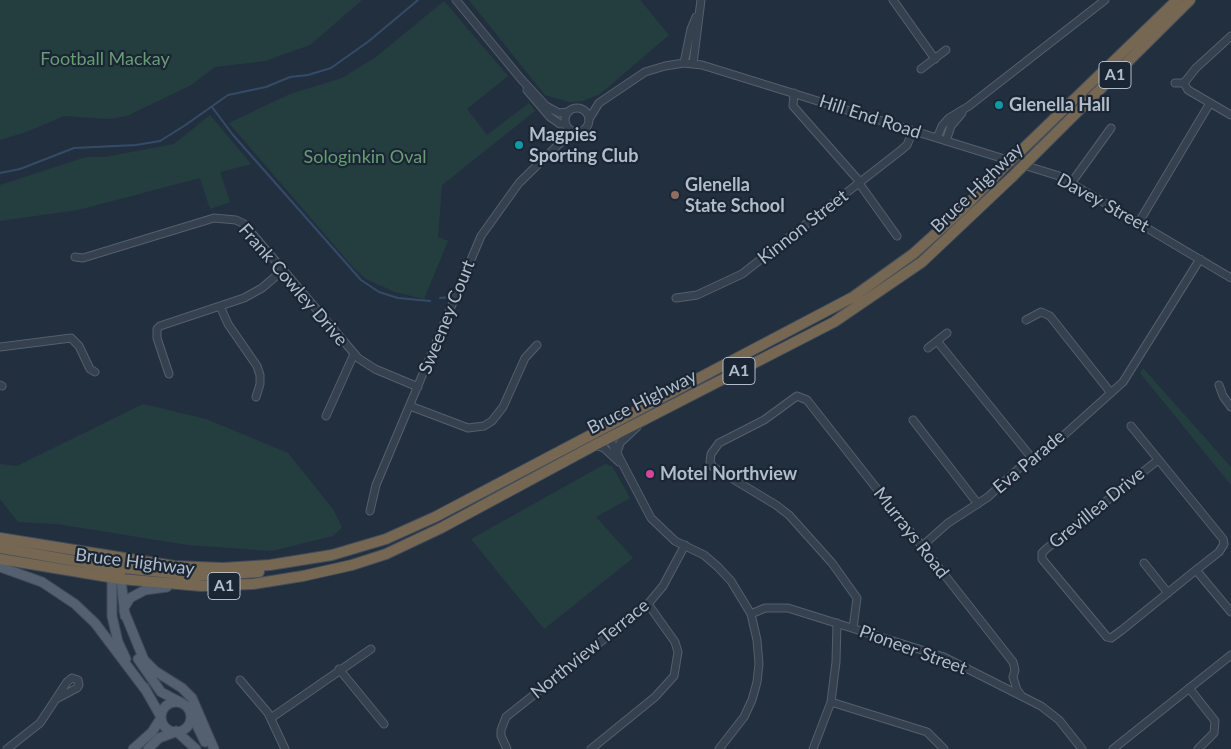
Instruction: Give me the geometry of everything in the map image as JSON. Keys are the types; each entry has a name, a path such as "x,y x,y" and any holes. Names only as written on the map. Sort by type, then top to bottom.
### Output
{"highway":[{"name":"Bruce Highway","path":"0,538 193,568 253,567 344,552 419,525 853,297 913,254 963,209 1177,0"},
{"name":"Bruce Highway","path":"0,558 187,586 240,585 326,572 372,559 420,539 595,444 834,322 897,281 942,245 1190,0"},
{"path":"500,481 525,473 598,435 609,438"},
{"path":"0,548 108,566 117,576 130,569 197,576 241,575 305,564 344,552"}],"main road":[{"path":"0,567 42,582 75,604 95,623 147,692"},
{"path":"117,576 133,647 149,677 162,693 185,706 210,749"},
{"path":"117,576 110,607 115,632 124,656 147,692 166,728 175,731 196,749"},
{"path":"187,586 147,589 130,598 124,610 144,660 155,671 182,688 194,701 214,749"},
{"path":"133,749 154,730 167,705 174,702 185,706"},
{"path":"148,749 161,737 184,729 189,722 185,706"}],"street":[{"path":"456,0 543,110 560,124 566,125 576,132 584,129 589,119 586,112 579,108 568,112 551,110 520,79"},
{"path":"684,63 691,29 701,0"},
{"path":"893,0 935,59"},
{"name":"Hill End Road","path":"579,108 599,103 645,72 684,63 794,93 937,138 942,126 949,118 969,106 1105,0"},
{"path":"693,64 698,31 698,12"},
{"path":"1184,83 1196,68 1231,36"},
{"path":"921,70 946,50"},
{"path":"1175,83 1184,83"},
{"path":"1184,83 1188,90 1231,115"},
{"path":"794,93 793,106 860,183 897,236"},
{"name":"Hill End Road","path":"589,119 599,103"},
{"path":"1139,222 1210,103"},
{"path":"946,141 951,126 969,106"},
{"path":"566,125 568,112"},
{"name":"Sweeney Court","path":"559,144 566,125"},
{"path":"1072,182 1111,128"},
{"name":"Kinnon Street","path":"676,298 697,295 742,274 907,145 913,131"},
{"name":"Sweeney Court","path":"370,511 376,485 482,236 519,183 559,144 576,132"},
{"name":"Davey Street","path":"937,138 1072,182 1231,278"},
{"name":"Frank Cowley Drive","path":"75,257 83,258 223,217 244,224 354,354 375,369 418,387"},
{"name":"Eva Parade","path":"921,547 948,523 978,504 1031,457 1041,454 1054,445 1111,393 1132,370 1200,259"},
{"path":"169,374 155,328 253,294 283,270"},
{"path":"220,306 228,324 257,366 260,384 256,397"},
{"path":"1026,320 1040,312 1050,316 1111,393"},
{"path":"928,348 947,333"},
{"path":"0,348 71,338 79,346 90,369 95,372"},
{"path":"937,341 1031,457"},
{"path":"410,406 468,428 484,426 492,421 503,407 524,358 537,345"},
{"path":"326,416 354,354"},
{"path":"1219,385 1223,396 1231,408"},
{"name":"Murrays Road","path":"853,628 856,598 832,563 788,515 776,505 719,471 710,462 711,454 719,442 764,420 797,396 807,400 1013,662 1015,670 1013,677 1017,690 1021,695"},
{"path":"617,453 622,441 645,420"},
{"path":"913,420 978,504"},
{"path":"1131,426 1158,460"},
{"path":"609,438 651,518 667,534 704,556 718,567 731,581 751,614 757,640 759,664 757,682 752,700 744,717 719,749"},
{"path":"595,444 604,448 621,464"},
{"name":"Grevillea Drive","path":"1158,460 1223,539 1224,544 1219,552 1196,570 1111,638 1107,637 1042,559 1042,552 1158,460"},
{"name":"Northview Terrace","path":"508,749 501,736 501,730 506,717 648,604 663,586 684,545"},
{"path":"1144,563 1168,593"},
{"path":"1196,570 1231,612"},
{"path":"591,749 655,698 674,676 678,652 675,642 648,604"},
{"name":"Pioneer Street","path":"751,614 765,608 780,607 944,657 1041,706 1058,720 1082,749"},
{"path":"814,749 831,702 836,662 837,623"},
{"path":"272,718 339,669 371,649"},
{"path":"1113,749 1231,654"},
{"path":"339,669 384,724"},
{"path":"998,684 1013,677"},
{"path":"240,680 272,718 285,749"},
{"path":"1189,688 1215,721 1214,733 1198,749"},
{"path":"7,749 40,723 58,698"},
{"path":"831,702 927,732 944,749"}],"green space":[{"name":"Football Mackay","path":"0,0 362,0 310,45 265,61 215,67 191,85 127,116 109,119 64,116 29,131 0,140"},
{"path":"469,0 640,0 669,35 600,94 583,101 569,102 545,95"},
{"name":"Sologinkin Oval","path":"444,1 508,76 467,109 487,135 529,103 535,111 442,185 438,237 448,241 424,299 395,292 366,279 353,267 229,123 290,94 342,78 376,57"},
{"path":"210,115 251,164 220,172 230,202 210,209 200,178 78,210 0,221 0,185 86,157 105,157 174,144"},
{"path":"1143,368 1231,467 1231,485 1140,373"},
{"path":"143,404 206,419 288,453 333,509 342,527 333,536 271,551 188,545 57,524 18,522 0,499 0,464 17,466"},
{"path":"605,464 612,466 630,498 596,517 633,558 544,629 471,539"}],"waterway":[{"path":"0,173 20,169 74,148 136,145 160,141 228,95 266,87 290,77 308,75 331,68 369,41 418,0"},
{"path":"212,107 233,135 361,280 379,292 398,298 430,301"},
{"path":"440,298 450,297"}],"place":[{"name":"Glenella Hall","path":"999,105"},
{"name":"Magpies Sporting Club","path":"519,145"},
{"name":"Glenella State School","path":"675,195"},
{"name":"Motel Northview","path":"650,474"}]}
